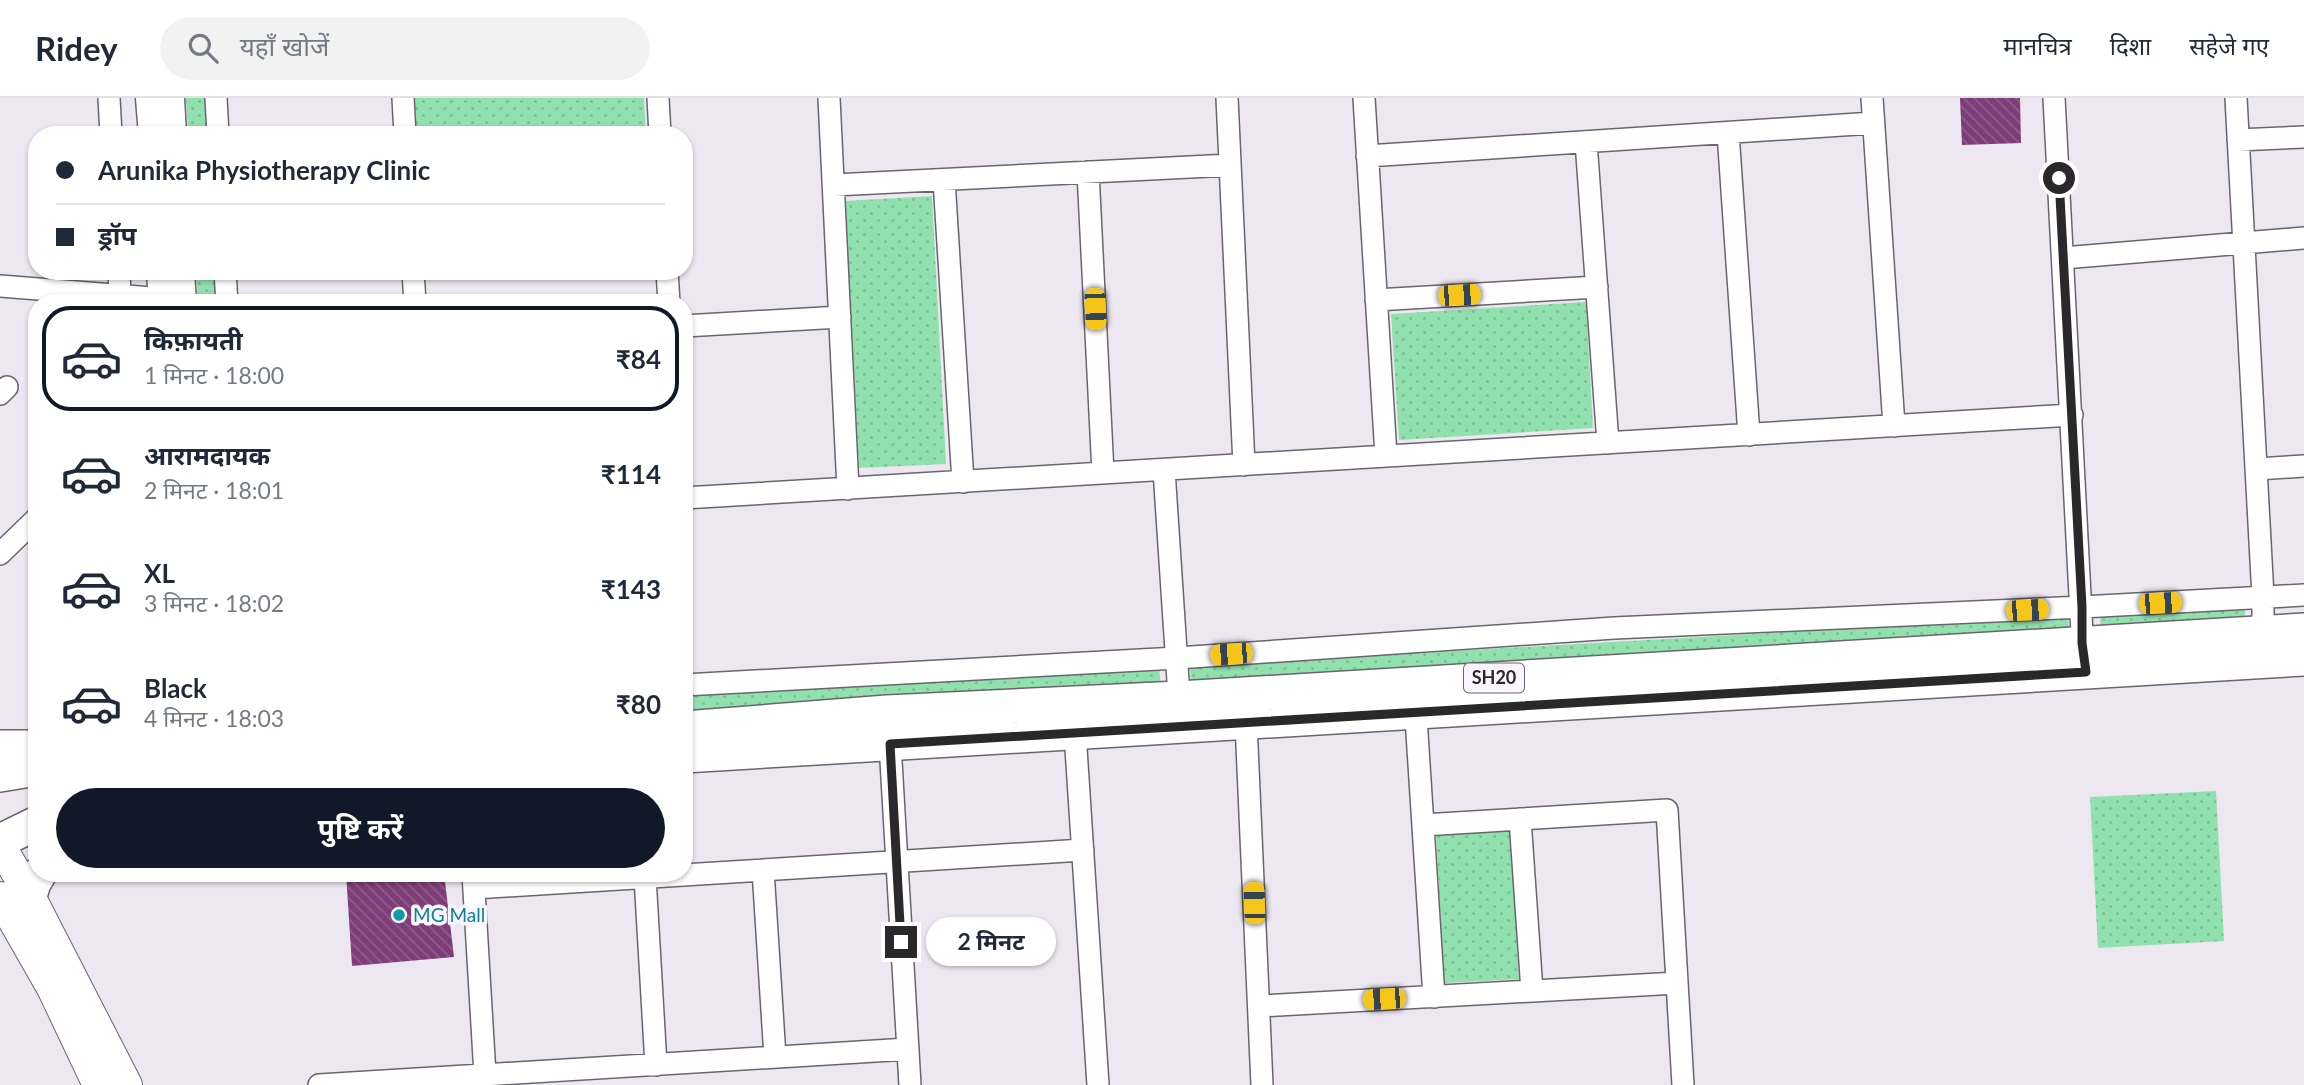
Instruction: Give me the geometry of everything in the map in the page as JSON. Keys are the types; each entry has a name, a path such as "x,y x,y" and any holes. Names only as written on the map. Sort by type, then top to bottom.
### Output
{"main road":[{"name":"SH20","path":"693,727 887,712 1180,712 2084,658 2264,647 2304,630"},
{"name":"SH20","path":"2264,647 2304,659"},
{"name":"SH20","path":"693,756 1075,733 1180,712 1246,723 1415,698"},
{"path":"0,747 28,747"},
{"path":"0,775 28,770"},
{"path":"28,828 0,843 127,1085"},
{"path":"23,889 52,988 97,1084"}],"street":[{"path":"109,98 111,126"},
{"path":"149,98 151,126"},
{"path":"171,98 173,126"},
{"path":"216,98 218,126"},
{"path":"403,98 405,126"},
{"path":"658,98 660,126"},
{"path":"830,98 848,489"},
{"path":"1227,98 1244,465"},
{"path":"1364,98 1386,456"},
{"path":"1871,98 1894,426"},
{"path":"2054,98 2084,658"},
{"path":"2236,98 2264,647"},
{"path":"1367,156 1873,123"},
{"path":"1728,133 1748,435"},
{"path":"2238,140 2304,136"},
{"path":"1586,142 1608,443"},
{"path":"834,185 1230,165"},
{"path":"1088,172 1103,473"},
{"path":"944,180 963,482"},
{"path":"2063,258 2304,238"},
{"path":"0,286 96,294"},
{"path":"1376,300 1597,287"},
{"path":"693,325 840,317"},
{"path":"693,498 2072,415"},
{"path":"2256,469 2304,466"},
{"path":"1164,470 1180,712"},
{"path":"0,554 28,527"},
{"path":"693,685 1177,658 1614,628 2304,595"},
{"path":"1415,698 1434,997"},
{"path":"1246,723 1262,1085"},
{"path":"1075,733 1098,1085"},
{"path":"890,744 910,1085"},
{"path":"1423,825 1667,810 1683,1085"},
{"path":"1520,819 1532,991"},
{"path":"693,874 1083,850"},
{"path":"763,870 775,1057"},
{"path":"474,882 485,1075"},
{"path":"645,882 656,1065"},
{"path":"1259,1006 1677,984"},
{"path":"319,1085 445,1081 485,1075 619,1076 656,1065 908,1049"}],"green space":[{"path":"186,98 208,98 210,126 188,126"},
{"path":"413,98 644,98 646,126 415,126"},
{"path":"932,196 946,464 859,468 845,201"},
{"path":"197,280 220,280 220,294 197,294"},
{"path":"1586,302 1593,428 1399,440 1391,314"},
{"path":"2245,606 2245,628 2101,636 2100,615"},
{"path":"2068,616 2069,639 1191,689 1190,666"},
{"path":"1159,666 1161,689 693,717 693,693"},
{"path":"2216,791 2224,941 2098,948 2090,797"},
{"path":"1511,830 1519,979 1444,983 1436,834"}],"building":[{"path":"1960,98 2020,98 2021,143 1962,145"},
{"name":"MG Mall","path":"347,882 445,882 454,957 352,966"}],"place":[{"name":"MG Mall","path":"399,915"}],"route":[{"path":"901,942 890,744 2086,672 2082,643 2059,178"}]}
